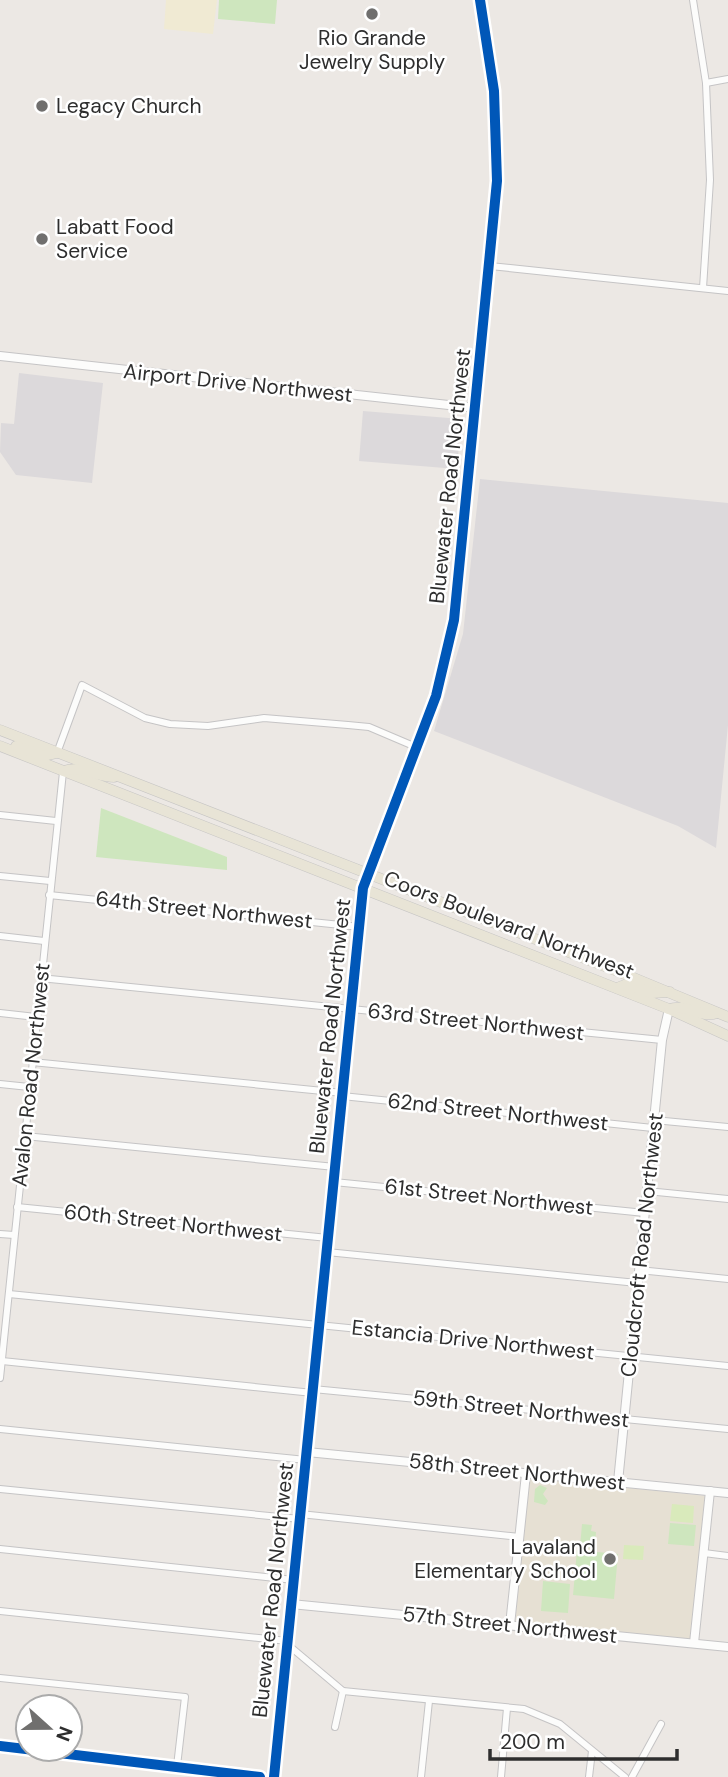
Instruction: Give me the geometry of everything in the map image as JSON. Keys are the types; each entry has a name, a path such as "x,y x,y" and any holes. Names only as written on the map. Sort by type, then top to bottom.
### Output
{"main road":[{"name":"Coors Boulevard Northwest","path":"0,730 728,1017"},
{"path":"3,747 16,746 44,756 57,753"},
{"name":"Coors Boulevard Northwest","path":"3,747 617,988 728,1036"},
{"path":"63,772 80,769 103,777 121,778"},
{"path":"617,988 627,984 652,993 670,992"},
{"path":"669,1009 679,1005 708,1016 717,1013"}],"street":[{"name":"Bluewater Road Northwest","path":"274,1777 363,888 443,672 454,620 490,266 498,150 494,91 480,0"},
{"path":"693,0 706,83 710,180 702,288"},
{"path":"706,83 728,79"},
{"path":"490,266 728,291"},
{"name":"Airport Drive Northwest","path":"0,356 476,408"},
{"path":"57,753 82,685 135,714 170,724 208,726 271,719 348,725 369,727 416,747"},
{"name":"Avalon Road Northwest","path":"0,1378 3,1325 9,1294 63,772"},
{"path":"0,815 56,821"},
{"path":"0,876 50,881"},
{"name":"64th Street Northwest","path":"49,895 359,927"},
{"path":"0,936 44,941"},
{"name":"63rd Street Northwest","path":"40,978 662,1040"},
{"name":"Cloudcroft Road Northwest","path":"618,1482 662,1040 669,1009"},
{"path":"0,1013 36,1017"},
{"name":"62nd Street Northwest","path":"32,1062 343,1095 654,1124 728,1127"},
{"path":"0,1084 30,1087"},
{"path":"25,1136 335,1167"},
{"name":"61st Street Northwest","path":"334,1182 645,1213"},
{"path":"647,1191 728,1199"},
{"name":"60th Street Northwest","path":"18,1207 328,1238"},
{"path":"0,1234 14,1235"},
{"path":"327,1252 637,1283"},
{"path":"639,1270 728,1279"},
{"name":"Estancia Drive Northwest","path":"9,1294 728,1366"},
{"name":"59th Street Northwest","path":"2,1361 728,1429"},
{"name":"58th Street Northwest","path":"0,1429 728,1493"},
{"path":"510,1625 526,1474"},
{"path":"0,1489 520,1537"},
{"path":"694,1643 710,1492"},
{"path":"0,1549 294,1580"},
{"path":"704,1553 728,1556"},
{"name":"57th Street Northwest","path":"291,1604 728,1647"},
{"path":"0,1611 288,1643 343,1691 508,1708 550,1718 625,1777"},
{"path":"0,1678 185,1697 177,1766"},
{"path":"335,1727 343,1691"},
{"path":"421,1777 429,1701"},
{"path":"501,1777 508,1708"},
{"path":"632,1777 661,1724"},
{"path":"0,1746 260,1777"},
{"path":"589,1777 592,1751"}],"shaded area":[{"path":"19,373 103,383 92,483 16,475 0,452 1,423 14,424"},
{"path":"363,411 461,419 457,469 359,461"},
{"path":"480,479 728,503 728,725 716,848 678,826 434,731 463,634"},
{"name":"Lavaland Elementary School","path":"530,1478 706,1496 691,1639 515,1622"}],"green space":[{"path":"219,0 277,0 275,24 218,19"},
{"path":"101,808 227,857 227,870 96,857"},
{"path":"540,1485 547,1488 543,1494 548,1501 545,1505 534,1502 535,1489"},
{"path":"672,1504 694,1506 693,1523 670,1521"},
{"path":"670,1523 696,1525 694,1546 668,1544"},
{"path":"582,1524 592,1525 591,1531 596,1532 595,1548 580,1547"},
{"path":"624,1545 644,1546 643,1560 623,1559"},
{"path":"577,1550 618,1554 614,1599 573,1595"},
{"path":"543,1581 570,1584 568,1613 541,1611"}],"sand":[{"path":"166,0 217,0 213,34 164,29"}],"cycle path":[{"path":"274,1777 363,888 436,696 454,620 497,181 494,91 480,0"},
{"path":"0,1746 260,1777"}],"place":[{"name":"Rio Grande Jewelry Supply","path":"372,14"},
{"name":"Legacy Church","path":"42,106"},
{"name":"Labatt Food Service","path":"42,239"},
{"name":"Lavaland Elementary School","path":"610,1559"}]}
